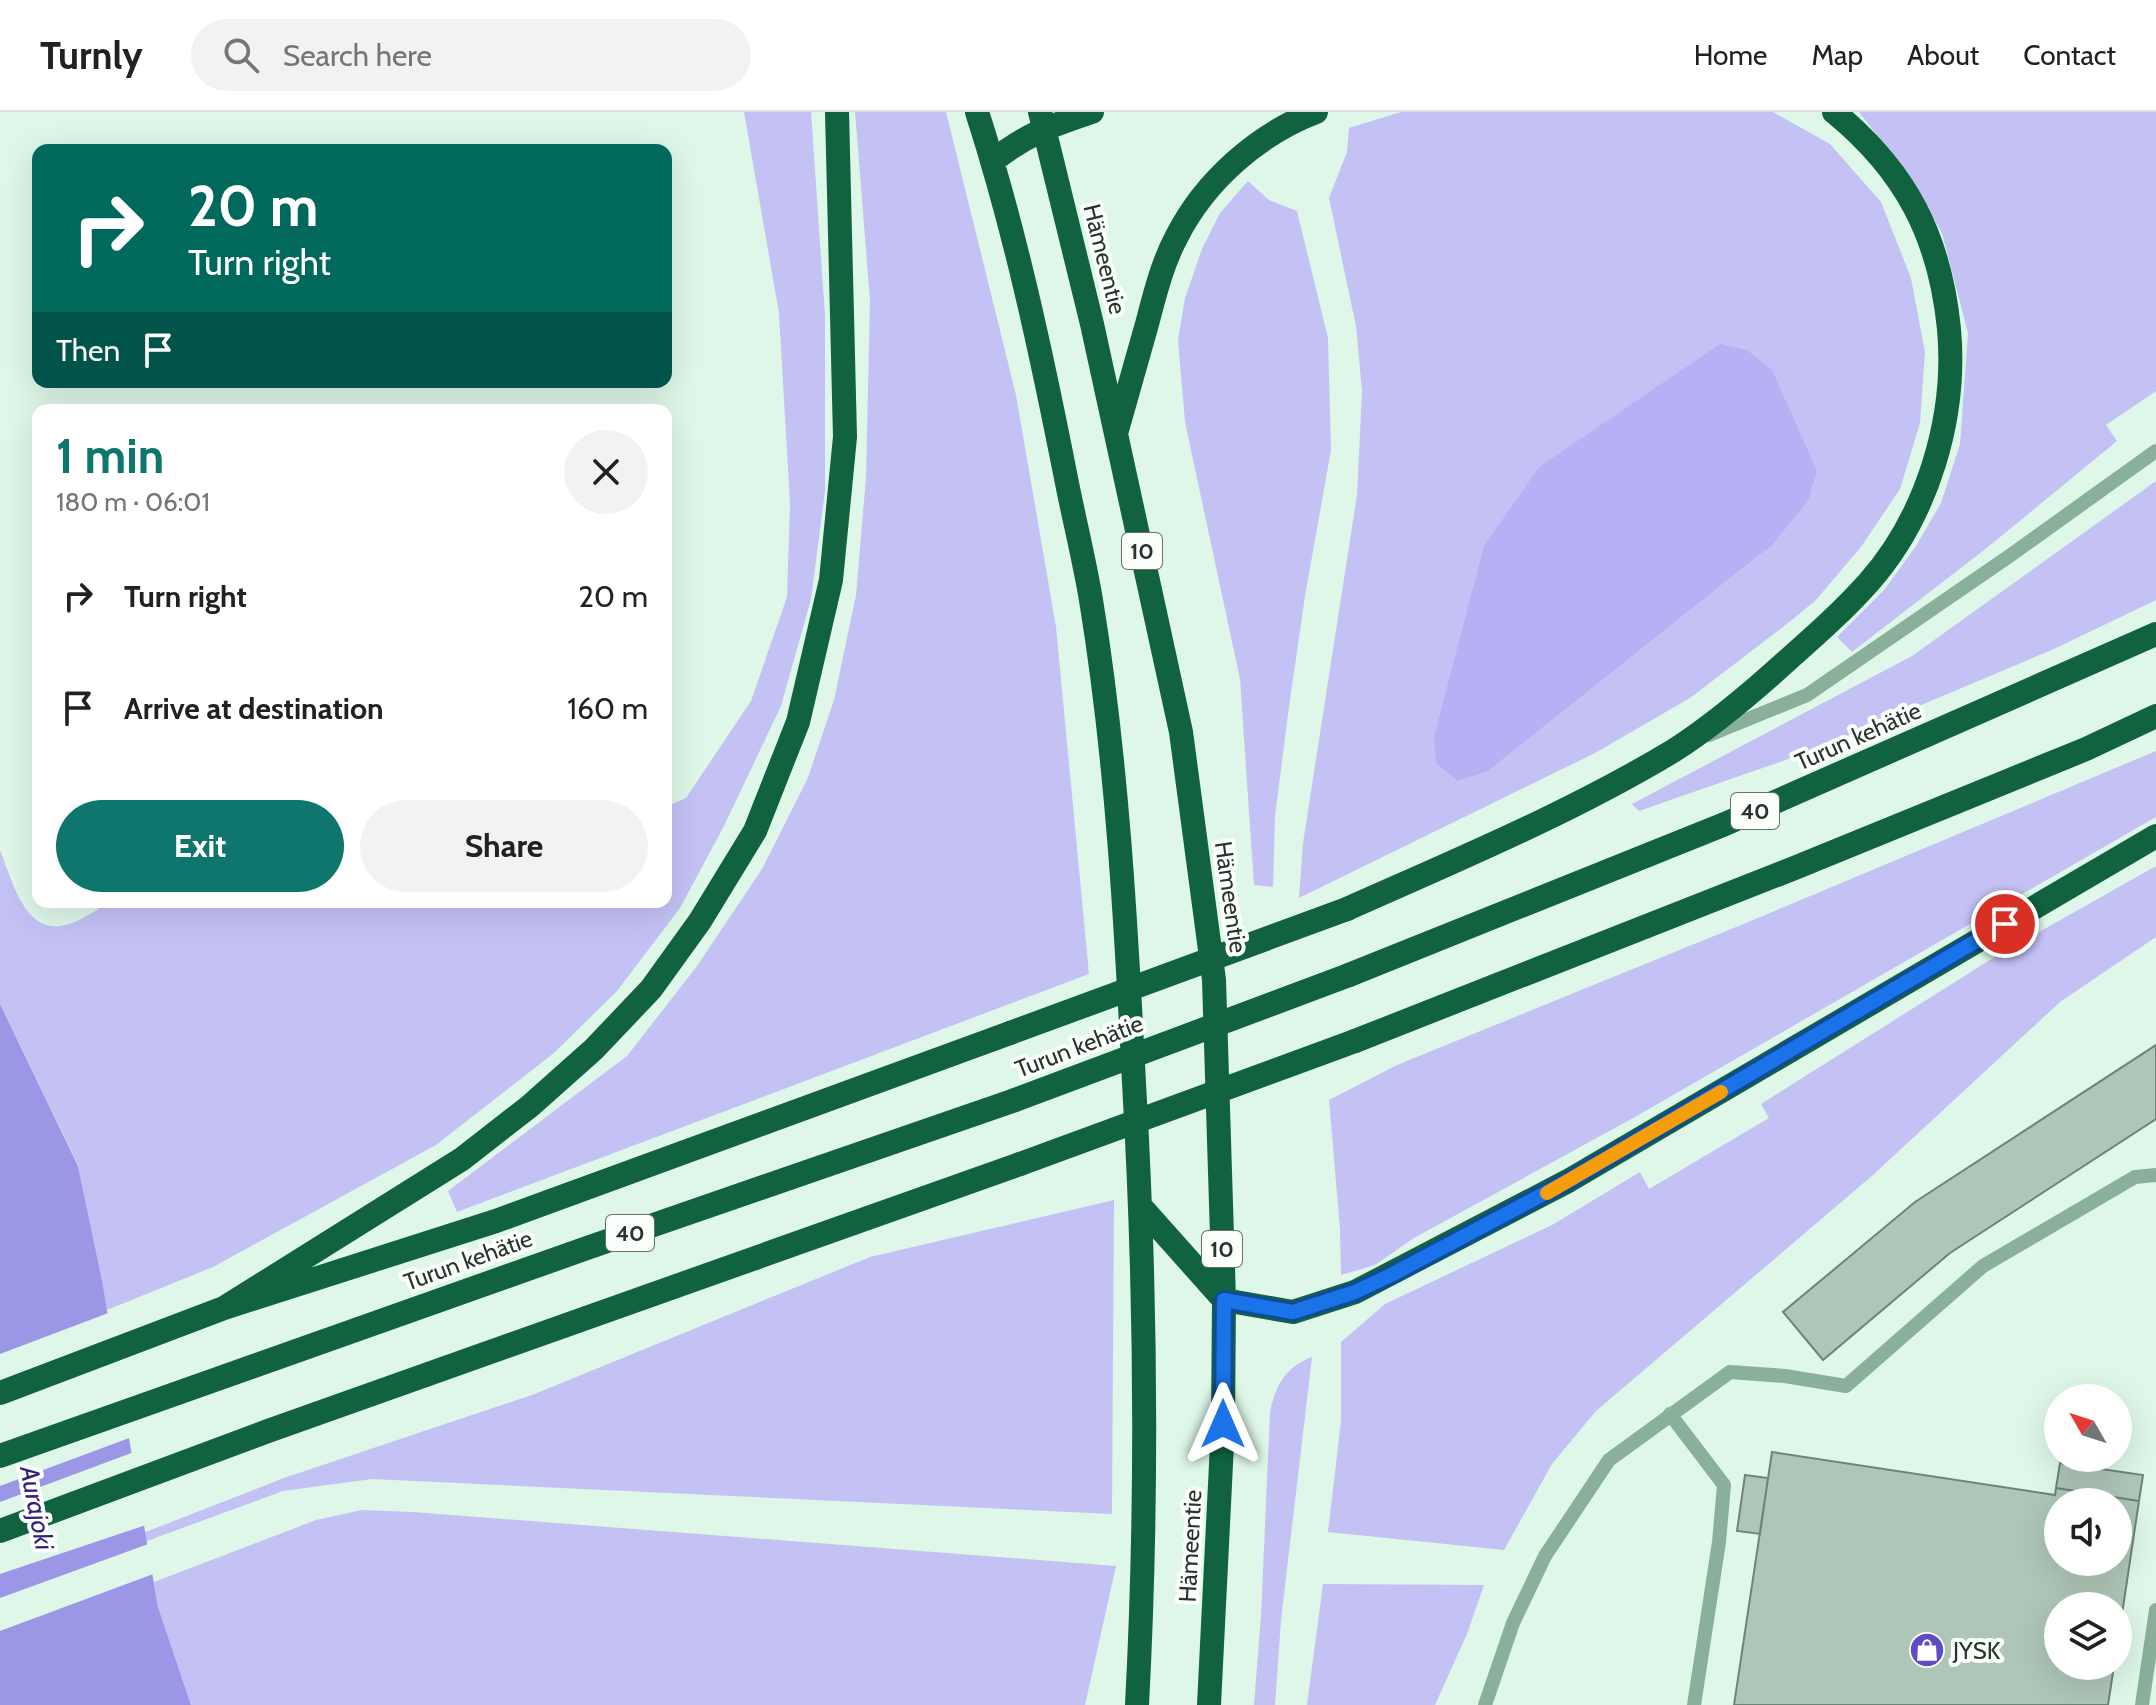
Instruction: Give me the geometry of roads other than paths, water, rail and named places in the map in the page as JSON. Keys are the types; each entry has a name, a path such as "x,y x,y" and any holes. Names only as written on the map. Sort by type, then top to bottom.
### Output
{"highway":[{"path":"224,1308 462,1159 530,1106 594,1049 651,989 700,921 755,831 798,722 831,580 845,437 837,112"},
{"name":"Hämeentie","path":"977,112 993,161 1045,368 1091,600 1114,786 1127,933 1142,1208 1145,1409 1143,1588 1137,1705"},
{"path":"993,161 1042,120 1092,112"},
{"path":"1116,433 1161,272 1177,236 1202,197 1226,169 1259,143 1316,112"},
{"path":"0,1393 224,1308 524,1211 1347,909 1490,845 1674,750 1765,681 1870,580 1901,538 1927,483 1940,440 1951,388 1950,346 1946,298 1932,241 1887,163 1859,132 1834,112"},
{"name":"Hämeentie","path":"1042,120 1116,433 1181,732 1214,980 1224,1300 1223,1424 1209,1705"},
{"name":"Turun kehätie","path":"0,1456 1015,1100 1349,975 1725,824 2156,634"},
{"path":"0,1531 268,1431 1020,1164 1355,1041 1792,869 2086,749 2156,716"},
{"path":"1142,1208 1224,1300 1293,1312 1355,1292 1568,1181 2156,836"}],"lane":[{"path":"1674,750 1807,695 1996,566 2156,451"},
{"path":"1485,1705 1513,1623 1545,1556 1609,1460 1730,1372 1785,1376 1846,1386 1983,1266 2135,1177 2156,1175"},
{"path":"1670,1414 1724,1485 1719,1542 1694,1705"},
{"path":"2142,1705 2156,1610"}],"water":[{"name":"Aurajoki","path":"0,1004 78,1166 102,1281 158,1607 191,1705 0,1705"}],"place":[{"name":"JYSK","path":"1927,1650"}]}
